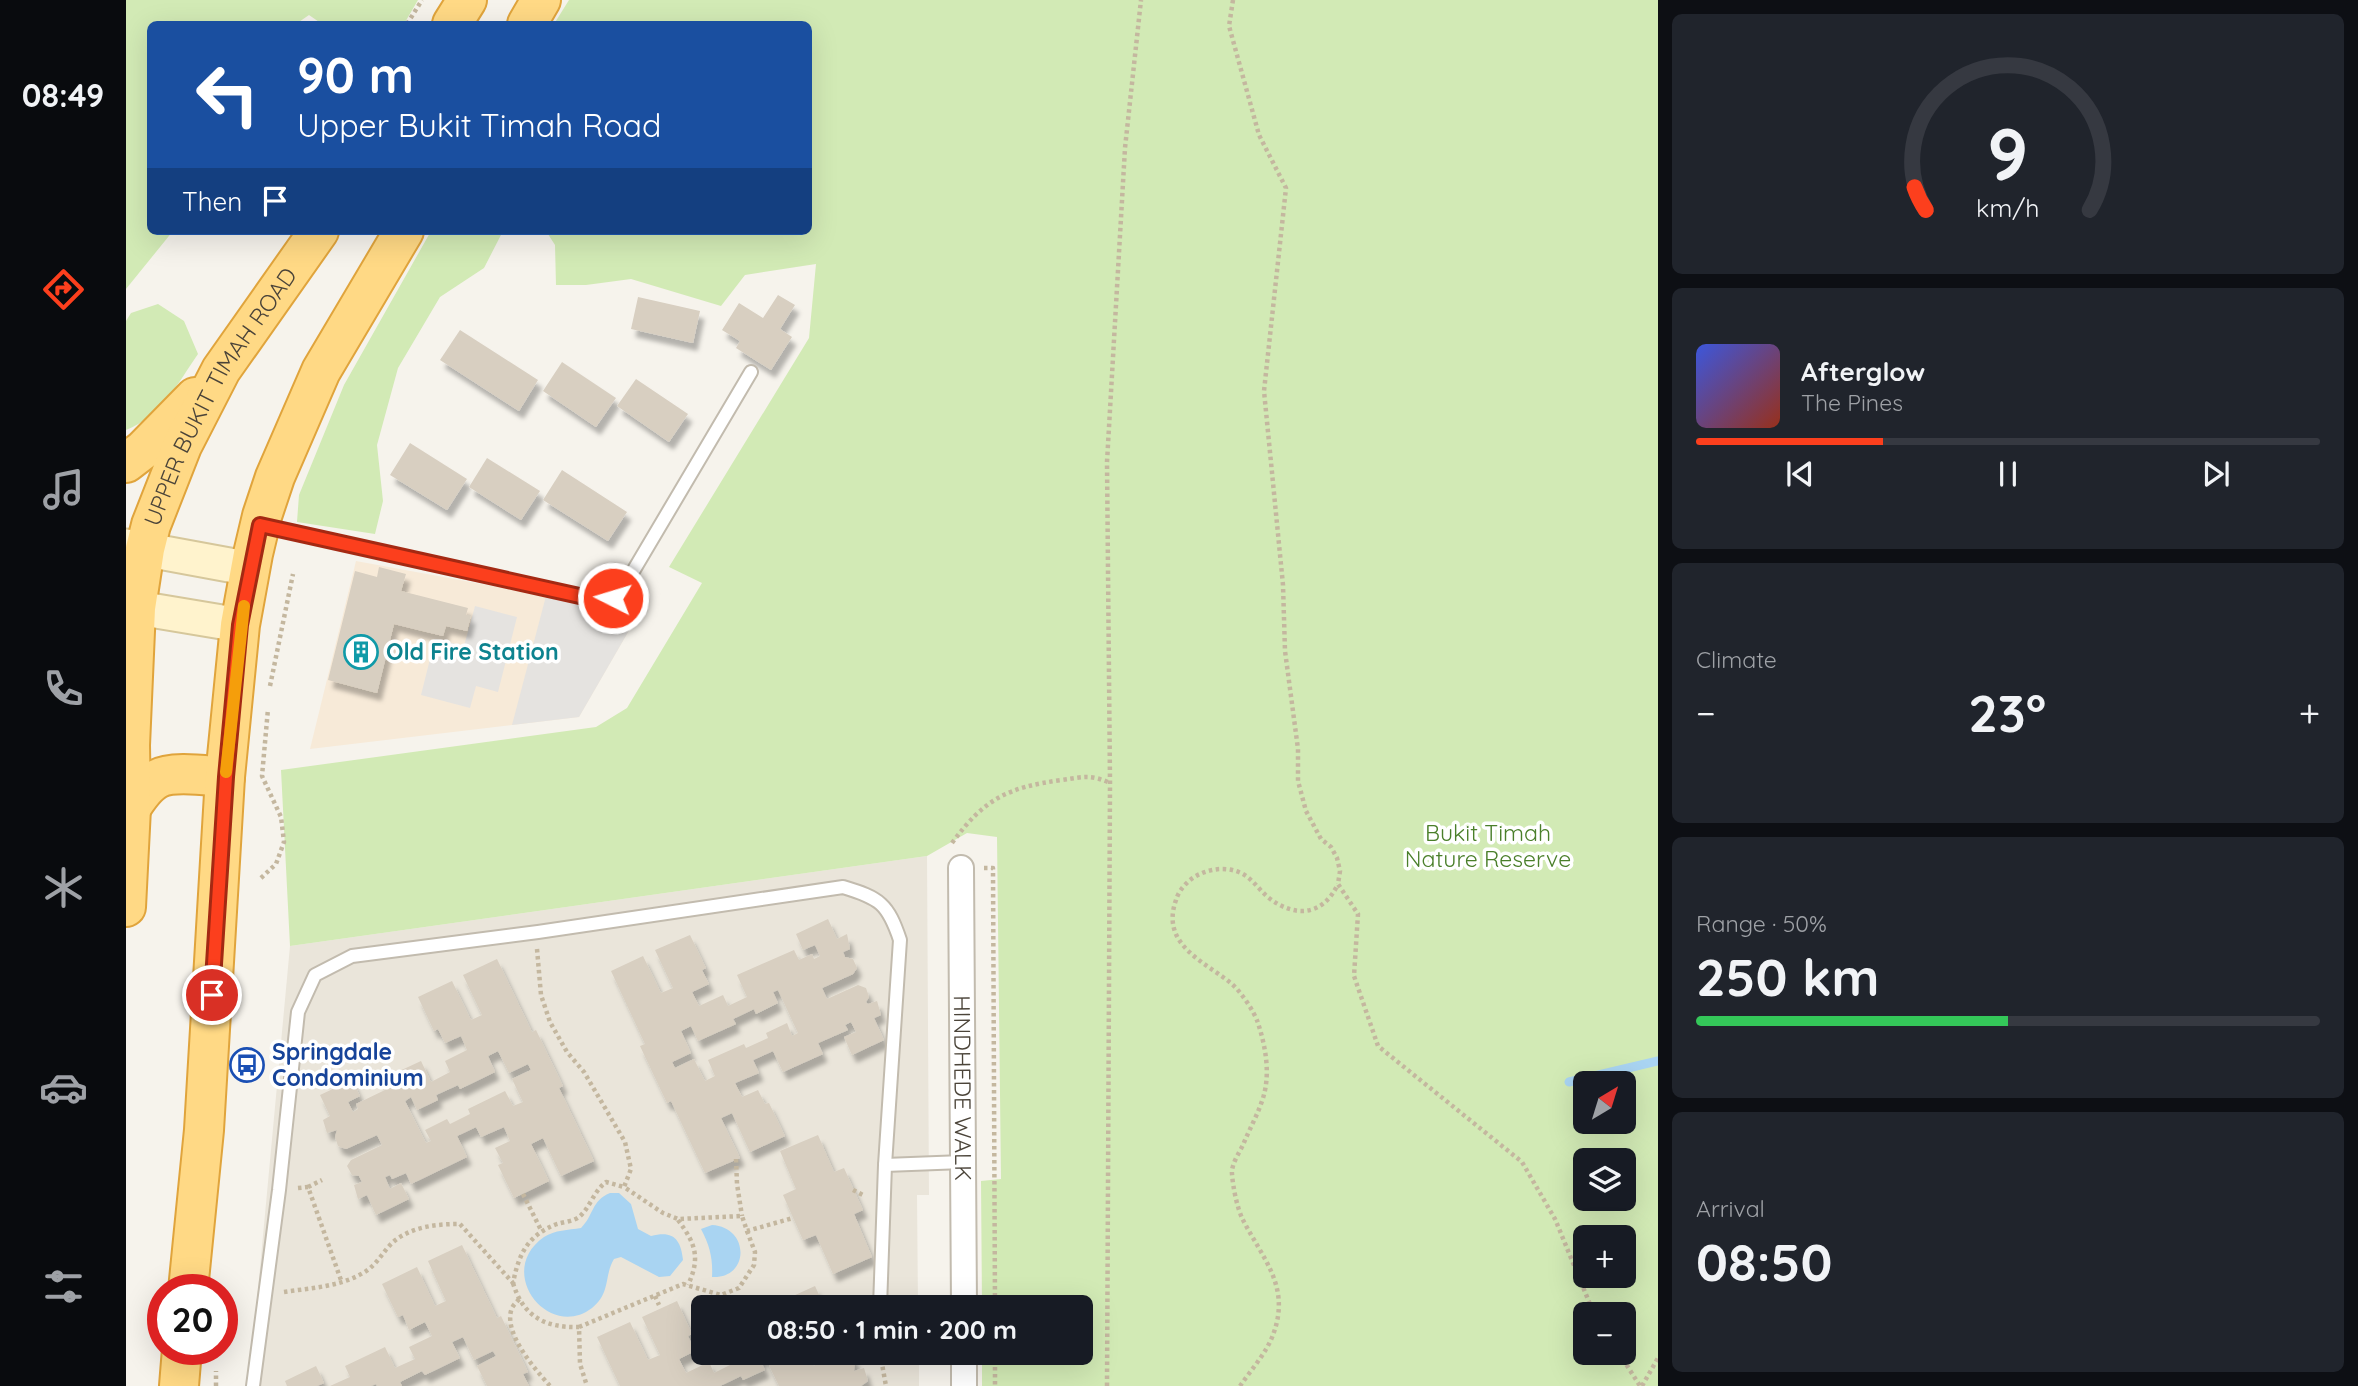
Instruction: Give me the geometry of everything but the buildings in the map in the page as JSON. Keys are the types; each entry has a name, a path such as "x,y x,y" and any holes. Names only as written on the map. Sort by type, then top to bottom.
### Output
{"highway":[{"path":"454,21 467,0"},
{"path":"529,21 541,0"},
{"name":"UPPER BUKIT TIMAH ROAD","path":"126,907 131,607 135,548 151,525 183,446 220,370 316,235"},
{"path":"190,1274 204,1130 226,777 240,625 251,569 260,525 275,477 321,371 402,235"},
{"path":"126,463 143,450 220,370"},
{"path":"129,833 144,789 159,778 186,774 226,777"},
{"path":"178,1386 180,1365"}],"main road":[{"path":"135,548 251,569"},
{"path":"131,607 240,625"}],"street":[{"name":"HINDHEDE WALK","path":"955,858 964,1295"},
{"path":"964,1365 964,1386"}],"lane":[{"path":"260,525 584,597 602,600 613,598 622,590 751,372"},
{"path":"253,1386 279,1189 298,1012 315,975 352,956 844,887 868,895 891,914 900,940 881,1295"},
{"path":"886,1165 963,1162"}],"path":[{"path":"409,21 422,0"},
{"path":"1107,1386 1110,783 1107,462 1125,148 1141,0"},
{"path":"1233,0 1228,26 1259,135 1286,188 1264,391 1283,585 1285,651 1298,749 1298,781 1306,811 1321,839 1331,847 1340,871 1333,895 1325,903 1315,909 1294,910 1267,897 1255,883 1242,874 1227,869 1212,870 1197,875 1185,884 1176,897 1172,912 1179,942 1189,954 1235,986 1257,1020 1267,1059 1263,1099 1231,1171 1242,1217 1277,1283 1280,1309 1273,1335 1240,1386"},
{"path":"261,878 276,864 284,842 281,817 262,776 270,683 293,574"},
{"path":"955,858 970,818 1009,791 1095,776 1110,783"},
{"path":"1338,884 1357,914 1354,976 1378,1046 1522,1162 1555,1219 1589,1302"},
{"path":"538,932 536,958 550,1022 566,1052 584,1072 625,1142 631,1169 624,1187"},
{"path":"265,1295 342,1283 378,1262 397,1239 435,1224 460,1224 513,1283 526,1310 542,1322 558,1328 579,1326 683,1283 720,1295 739,1289 754,1265 755,1252 742,1216 736,1159"},
{"path":"279,1189 307,1187 322,1180"},
{"path":"513,1283 517,1263 525,1248 541,1230 578,1219 596,1190 606,1182 624,1187 663,1213 678,1219 742,1216"},
{"path":"307,1187 342,1283"},
{"path":"523,1194 541,1230"},
{"path":"747,1231 793,1218"},
{"path":"678,1219 692,1240 695,1255 693,1274 688,1285"},
{"path":"655,1296 659,1305"},
{"path":"519,1299 512,1308 510,1322 518,1345 550,1386"},
{"path":"579,1326 580,1364 587,1386"},
{"path":"1627,1365 1642,1386 1658,1358"},
{"path":"882,1365 886,1386"},
{"path":"995,1365 995,1386"}],"shaded area":[{"path":"356,561 546,596 635,620 579,717 310,749"},
{"path":"546,596 635,620 579,717 512,725"},
{"path":"475,606 517,617 498,692 476,686 470,708 421,695 435,639 464,646"},
{"name":"Springdale Condominium","path":"927,856 929,1195 917,1195 918,1295 691,1295 691,1365 919,1365 919,1386 249,1386 290,946"}],"green space":[{"path":"126,0 418,0 406,21 318,21 309,15 300,21 147,21 147,235 170,235 126,289"},
{"name":"Bukit Timah Nature Reserve","path":"569,0 1658,0 1658,1386 982,1386 982,1365 1093,1365 1093,1295 982,1295 981,1181 1001,1179 997,837 967,833 927,856 290,946 281,770 596,727 627,708 702,583 669,567 809,338 816,264 745,275 721,306 631,279 586,285 556,285 555,245 549,235 812,235 812,21 556,21"},
{"path":"429,235 501,235 484,268 440,297 398,368 377,445 383,501 375,534 297,522 299,495 344,385"},
{"path":"158,304 184,321 198,354 159,407 126,430 126,321 131,313"}],"water":[{"path":"610,1193 619,1193 631,1204 638,1229 651,1236 665,1234 674,1238 678,1242 683,1260 670,1276 659,1277 621,1257 614,1259 605,1290 598,1302 576,1316 559,1316 545,1309 533,1298 526,1284 524,1268 530,1251 548,1235 581,1228 599,1200"},
{"path":"712,1225 733,1234 739,1243 740,1252 739,1262 733,1270 712,1277 710,1253 701,1229"}],"waterway":[{"path":"1569,1082 1658,1061"}],"slow traffic":[{"path":"226,772 244,606"}],"place":[{"name":"Old Fire Station","path":"361,652"},
{"name":"Springdale Condominium","path":"247,1065"}],"route":[{"path":"212,995 226,777 240,625 260,525 584,597 602,600 613,598"}]}
